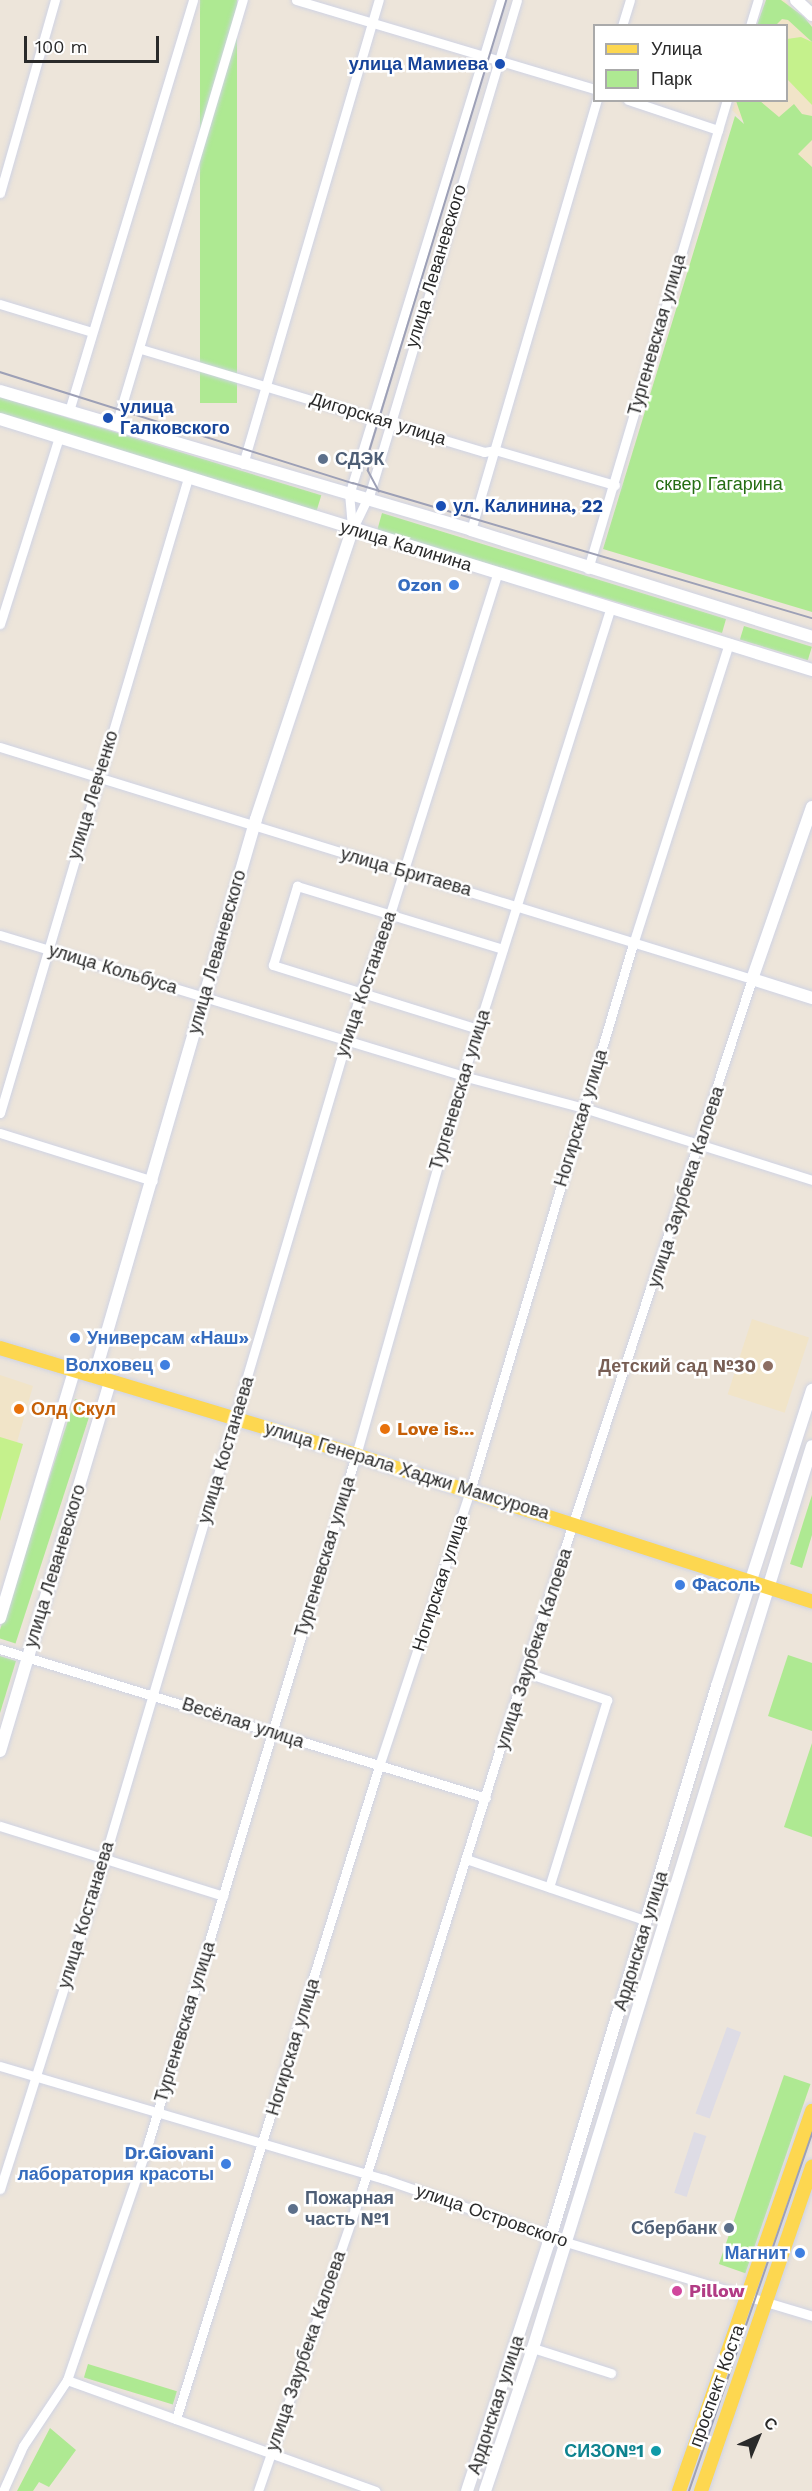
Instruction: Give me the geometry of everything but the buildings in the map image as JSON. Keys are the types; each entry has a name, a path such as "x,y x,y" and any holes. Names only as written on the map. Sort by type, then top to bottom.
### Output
{"main road":[{"path":"796,0 812,15"},
{"name":"улица Калинина","path":"0,391 471,530 588,569 812,637"},
{"name":"улица Калинина","path":"0,419 352,530 812,670"},
{"name":"улица Леваневского","path":"94,1377 153,1181 203,998 254,828 352,530"},
{"name":"улица Заурбека Калоева","path":"752,979 812,807"},
{"name":"улица Бритаева","path":"752,979 812,998"},
{"name":"улица Генерала Хаджи Мамсурова","path":"0,1348 576,1523 812,1601"},
{"name":"улица Леваневского","path":"0,1617 74,1371"},
{"name":"улица Леваневского","path":"0,1751 110,1381"},
{"name":"Ардонская улица","path":"467,2491 551,2237 751,1581 812,1390"},
{"name":"Ардонская улица","path":"485,2491 533,2348 766,1586 812,1446"},
{"name":"проспект Коста","path":"679,2491 750,2296 812,2111"},
{"name":"проспект Коста","path":"701,2491 768,2302 812,2166"}],"street":[{"path":"0,193 55,0"},
{"path":"69,411 193,0"},
{"path":"116,425 141,349 243,0"},
{"path":"296,0 593,89"},
{"path":"243,464 263,387 379,0"},
{"name":"улица Леваневского","path":"352,530 349,495 486,57 501,0"},
{"name":"улица Леваневского","path":"352,530 367,501 517,0"},
{"path":"623,24 630,0"},
{"path":"751,24 758,0"},
{"path":"471,530 596,102"},
{"path":"634,102 718,130"},
{"name":"Тургеневская улица","path":"588,569 615,485 695,199 726,102"},
{"path":"0,304 92,332"},
{"name":"Дигорская улица","path":"141,349 263,387 375,417 484,453 495,450 615,485"},
{"path":"0,624 59,437"},
{"name":"улица Левченко","path":"0,1113 46,948 188,478"},
{"name":"улица Костанаева","path":"0,2189 104,1858 236,1419 346,1039 390,914 497,574"},
{"name":"Тургеневская улица","path":"3,2491 23,2446 67,2380 157,2115 356,1455 462,1076 503,949 520,906 611,608"},
{"name":"Ногирская улица","path":"176,2419 379,1766 470,1491 633,944 729,643"},
{"name":"улица Бритаева","path":"0,747 254,828 520,906 633,944 752,979"},
{"path":"478,1029 273,965 297,886 503,949"},
{"name":"улица Кольбуса","path":"0,935 462,1076 584,1108 812,1180"},
{"name":"улица Заурбека Калоева","path":"258,2491 366,2174 524,1672 576,1523 752,979"},
{"path":"0,1133 153,1181"},
{"name":"Весёлая улица","path":"0,1649 486,1798"},
{"path":"524,1672 607,1700 549,1887"},
{"path":"0,1827 223,1896"},
{"path":"466,1859 647,1922"},
{"name":"улица Островского","path":"0,2066 157,2115 366,2174 566,2242 812,2316"},
{"path":"533,2348 611,2373"},
{"path":"67,2380 271,2450 376,2491"}],"shaded area":[{"path":"767,0 784,0 812,27 812,186 732,110 735,102 788,102 788,24 759,24"},
{"name":"Детский сад №30","path":"752,1319 809,1338 785,1413 728,1394"},
{"path":"0,1375 33,1386 0,1502"},
{"path":"727,2027 741,2032 710,2119 696,2113"},
{"path":"694,2132 706,2136 687,2197 674,2193"}],"green space":[{"path":"200,0 237,0 237,403 200,403"},
{"path":"766,0 781,0 804,17 812,27 812,42 788,20 782,19 777,24 757,24"},
{"path":"801,37 812,42 812,105 788,80 788,39"},
{"name":"сквер Гагарина","path":"736,102 761,102 779,117 794,104 802,114 812,116 812,140 798,154 812,167 812,612 603,549 735,116 744,124"},
{"path":"0,397 321,495 316,511 0,415"},
{"path":"382,513 726,619 722,633 377,531"},
{"path":"744,626 812,647 808,660 740,639"},
{"path":"75,1399 93,1405 16,1644 0,1639 0,1630"},
{"path":"0,1437 23,1444 0,1521"},
{"path":"812,1495 812,1535 802,1568 790,1564"},
{"path":"788,1655 812,1663 812,1731 768,1716"},
{"path":"0,1656 16,1661 0,1713"},
{"path":"812,1743 812,1837 784,1827"},
{"path":"784,2075 810,2084 745,2273 719,2264"},
{"path":"88,2364 177,2391 173,2405 84,2377"},
{"path":"50,2428 76,2450 49,2487 39,2482 33,2491 17,2491"}],"tram line":[{"path":"379,492 368,471 369,452 506,0"},
{"path":"0,372 353,483 812,618"},
{"path":"689,2491 812,2133"}],"place":[{"name":"улица Мамиева","path":"500,64"},
{"name":"улица Галковского","path":"108,418"},
{"name":"СДЭК","path":"323,459"},
{"name":"ул. Калинина, 22","path":"441,506"},
{"name":"Ozon","path":"454,585"},
{"name":"Универсам «Наш»","path":"75,1338"},
{"name":"Волховец","path":"165,1365"},
{"name":"Детский сад №30","path":"768,1366"},
{"name":"Олд Скул","path":"19,1409"},
{"name":"Love is...","path":"385,1429"},
{"name":"Фасоль","path":"680,1585"},
{"name":"Dr.Giovani лаборатория красоты","path":"226,2164"},
{"name":"Пожарная часть №1","path":"293,2209"},
{"name":"Сбербанк","path":"729,2228"},
{"name":"Магнит","path":"800,2253"},
{"name":"Pillow","path":"677,2291"},
{"name":"СИЗО№1","path":"656,2451"}]}
